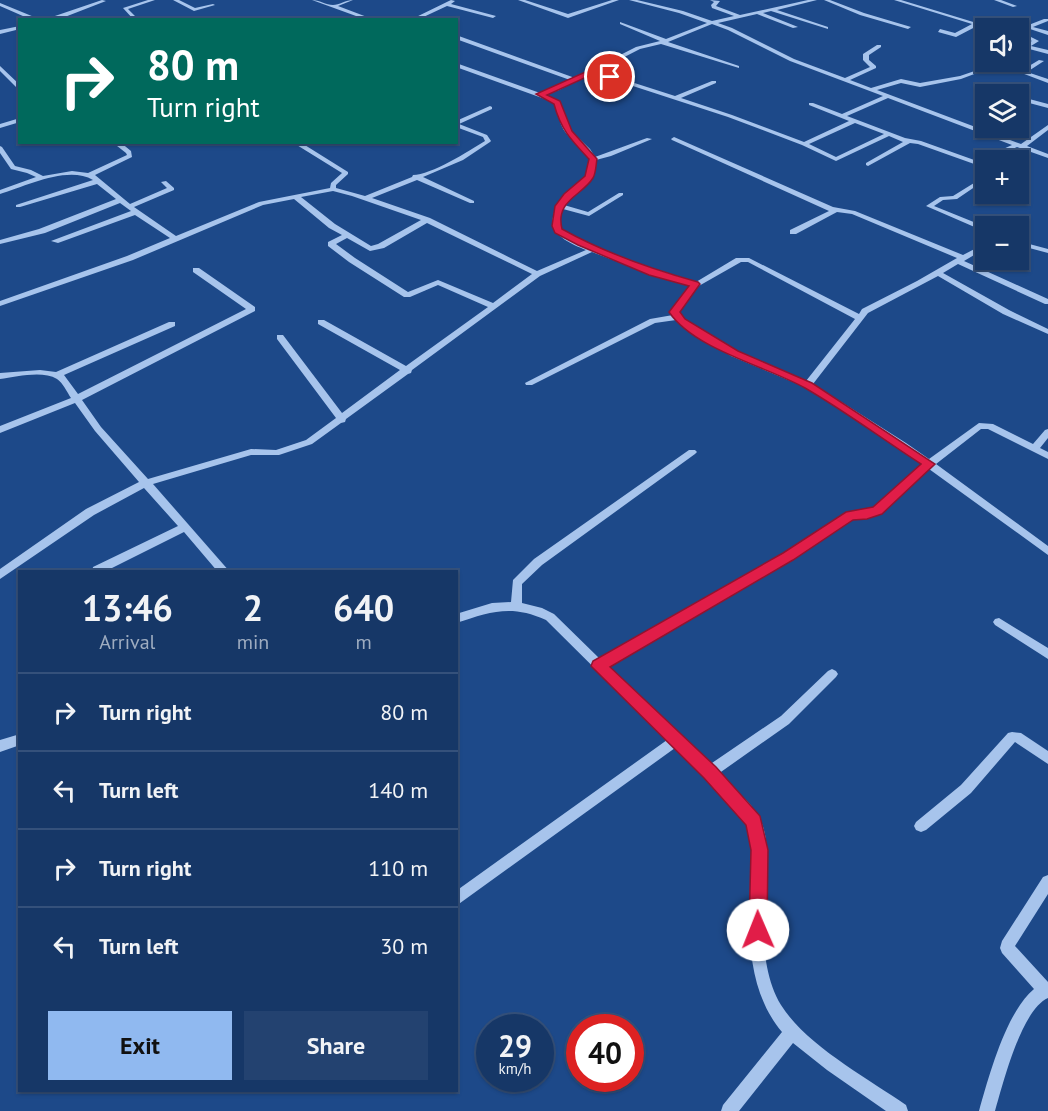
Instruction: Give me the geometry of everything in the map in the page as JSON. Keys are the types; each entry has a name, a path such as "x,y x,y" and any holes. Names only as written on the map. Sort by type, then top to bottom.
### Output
{"street":[{"path":"135,18 125,8 142,1 153,0"},
{"path":"175,0 194,10 213,5"},
{"path":"314,0 367,18"},
{"path":"334,6 351,0"},
{"path":"416,18 455,0"},
{"path":"520,0 568,16 617,0"},
{"path":"631,0 711,23 763,44 792,60 1048,156"},
{"path":"712,0 718,3 713,5 714,7 738,16"},
{"path":"540,94 575,80 638,48 664,41 711,23 815,0"},
{"path":"826,0 862,14 908,27"},
{"path":"896,0 975,24"},
{"path":"996,0 1015,6"},
{"path":"1,1 33,18"},
{"path":"56,18 104,1"},
{"path":"447,4 493,16"},
{"path":"770,9 825,28"},
{"path":"755,12 795,27"},
{"path":"1029,27 1046,20"},
{"path":"622,23 664,41 737,67"},
{"path":"940,32 956,35 975,25"},
{"path":"1029,27 1048,33"},
{"path":"0,32 18,28"},
{"path":"458,38 575,80"},
{"path":"1029,38 1036,41 1029,44"},
{"path":"845,80 874,67 866,60 866,54 879,46"},
{"path":"1029,47 1048,52"},
{"path":"1041,61 1022,72 1048,81"},
{"path":"458,65 558,102 568,132 593,159"},
{"path":"0,68 16,82"},
{"path":"592,71 730,116 838,159 889,134"},
{"path":"869,90 901,81 919,85 961,77 975,72"},
{"path":"674,99 714,82"},
{"path":"842,116 886,97"},
{"path":"1029,101 1048,106"},
{"path":"811,104 889,134 977,163 1018,146 1048,128"},
{"path":"458,123 490,108"},
{"path":"0,126 18,121"},
{"path":"804,144 854,121"},
{"path":"366,198 460,159 488,141 485,136 458,125"},
{"path":"593,159 649,139"},
{"path":"674,139 835,210 854,212 1048,302"},
{"path":"868,164 909,141"},
{"path":"90,175 130,156 129,152 118,144"},
{"path":"298,144 346,173 333,183 333,189"},
{"path":"0,148 11,167 29,171 42,178"},
{"path":"593,159 590,177 567,196 560,206 556,226 558,231 594,249 653,273 696,285"},
{"path":"0,192 42,178 79,173 90,175 129,207 176,240"},
{"path":"415,176 472,202"},
{"path":"18,206 98,181"},
{"path":"129,207 172,189 164,182"},
{"path":"975,185 955,198 942,198 929,206 975,225"},
{"path":"0,304 130,258 251,206 295,195 333,189 427,220 537,274"},
{"path":"560,206 589,214 621,194"},
{"path":"295,195 363,247 374,249 427,220"},
{"path":"0,242 42,231 121,200"},
{"path":"793,232 835,210"},
{"path":"55,241 136,212"},
{"path":"346,236 331,244 408,295 438,282 493,306"},
{"path":"1029,246 1048,250"},
{"path":"2,570 90,512 145,483 251,452 276,453 309,442 342,420 537,274 594,249"},
{"path":"808,385 866,311 975,251"},
{"path":"860,318 749,260 739,260 696,285 675,312 681,321 734,354 808,385 929,464 1048,551"},
{"path":"0,430 76,399 252,309 196,270"},
{"path":"938,273 1006,312 1048,332"},
{"path":"529,383 653,321 678,317"},
{"path":"321,322 408,371"},
{"path":"0,376 57,375 172,324"},
{"path":"280,337 342,420"},
{"path":"57,375 65,381 98,429 223,570"},
{"path":"598,666 788,557 850,515 867,515 878,511 929,464 980,426 990,426 1048,456"},
{"path":"1034,449 1048,432"},
{"path":"516,606 517,583 538,562 692,452"},
{"path":"97,570 185,527"},
{"path":"458,618 491,606 516,606 550,617 675,741 710,772 754,821 759,850 757,908 759,951 765,983 775,1009 792,1032 900,1111"},
{"path":"999,622 1048,654"},
{"path":"710,772 785,720 832,674"},
{"path":"921,826 966,789 1012,737 1017,737 1048,758"},
{"path":"0,746 18,740"},
{"path":"458,898 675,741"},
{"path":"987,1111 1015,1030 1028,1007 1040,992 1046,990 1007,948 1036,897 1048,882"},
{"path":"729,1111 792,1032"}],"route":[{"path":"610,77 592,71 556,89 540,94 558,102 568,132 593,159 590,177 567,196 560,206 556,226 558,231 653,273 695,284 675,312 681,321 734,354 808,385 929,464 878,511 867,515 850,515 788,557 598,666 710,772 754,821 759,850 758,930"}]}
